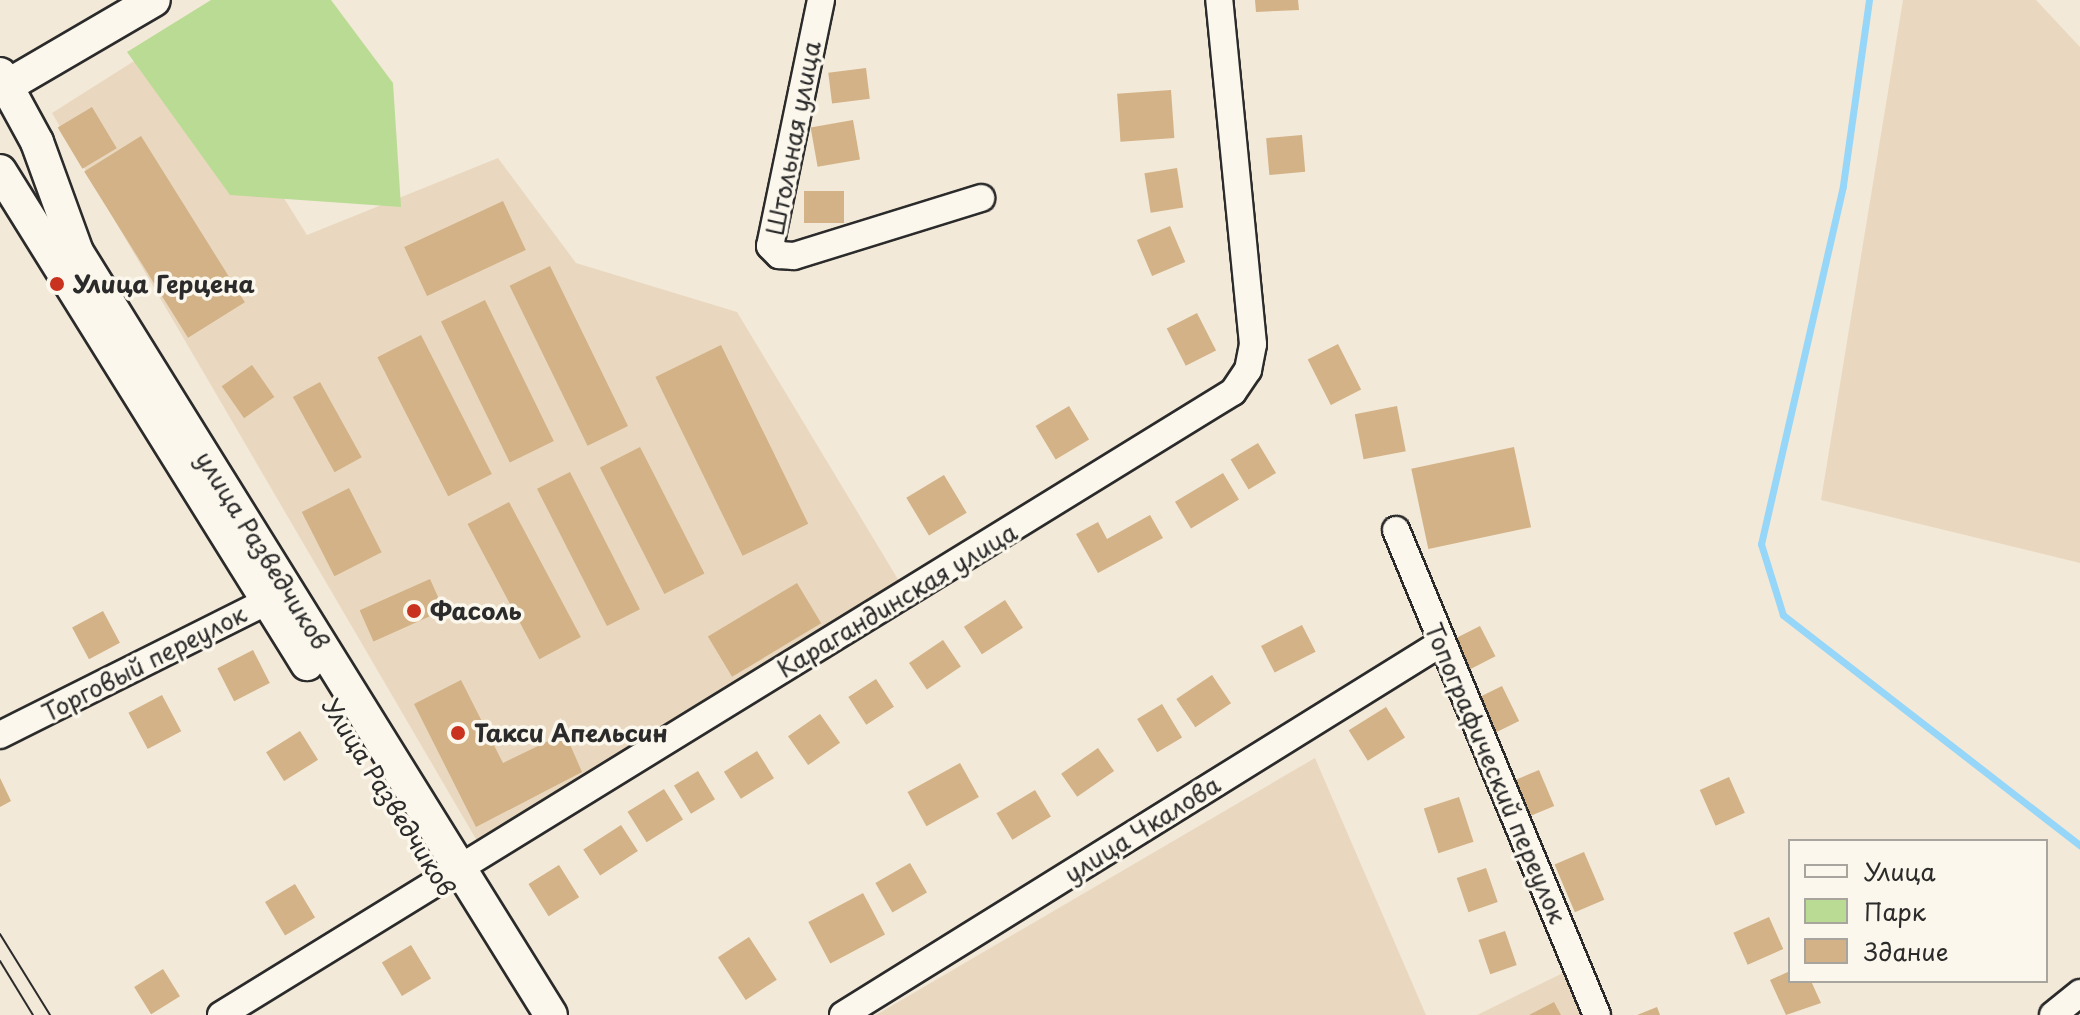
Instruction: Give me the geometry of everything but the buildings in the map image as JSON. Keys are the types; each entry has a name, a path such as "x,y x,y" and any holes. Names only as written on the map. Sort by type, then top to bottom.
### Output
{"main road":[{"path":"2,83 154,0"},
{"name":"улица Разведчиков","path":"2,83 37,142 77,252 278,596 449,872 551,1015"},
{"name":"Улица Разведчиков","path":"0,171 278,596"},
{"name":"Улица Разведчиков","path":"449,872 525,1015"}],"street":[{"name":"Штольная улица","path":"821,0 770,246 779,255 794,256 981,198"},
{"name":"Карагандинская улица","path":"221,1015 1233,392 1248,370 1253,344 1219,0"},
{"name":"Топографический переулок","path":"1396,530 1597,1015"},
{"name":"Торговый переулок","path":"0,735 278,596"},
{"name":"улица Чкалова","path":"843,1015 1441,643"},
{"path":"2055,1012 2080,993"}],"shaded area":[{"path":"1903,0 2036,0 2080,47 2080,563 1821,500"},
{"path":"180,32 307,235 498,158 576,263 737,312 899,581 480,846 52,113"},
{"path":"1315,758 1426,1015 876,1015"},
{"path":"1565,972 1583,1015 1477,1015"}],"green space":[{"path":"211,0 331,0 393,83 401,207 230,195 127,52"}],"waterway":[{"path":"1869,0 1843,186 1761,544 1783,615 2080,845"}],"tram line":[{"path":"0,934 50,1015"},
{"path":"0,961 33,1015"}],"place":[{"name":"Улица Герцена","path":"57,284"},
{"name":"Фасоль","path":"414,611"},
{"name":"Такси Апельсин","path":"458,733"}]}
